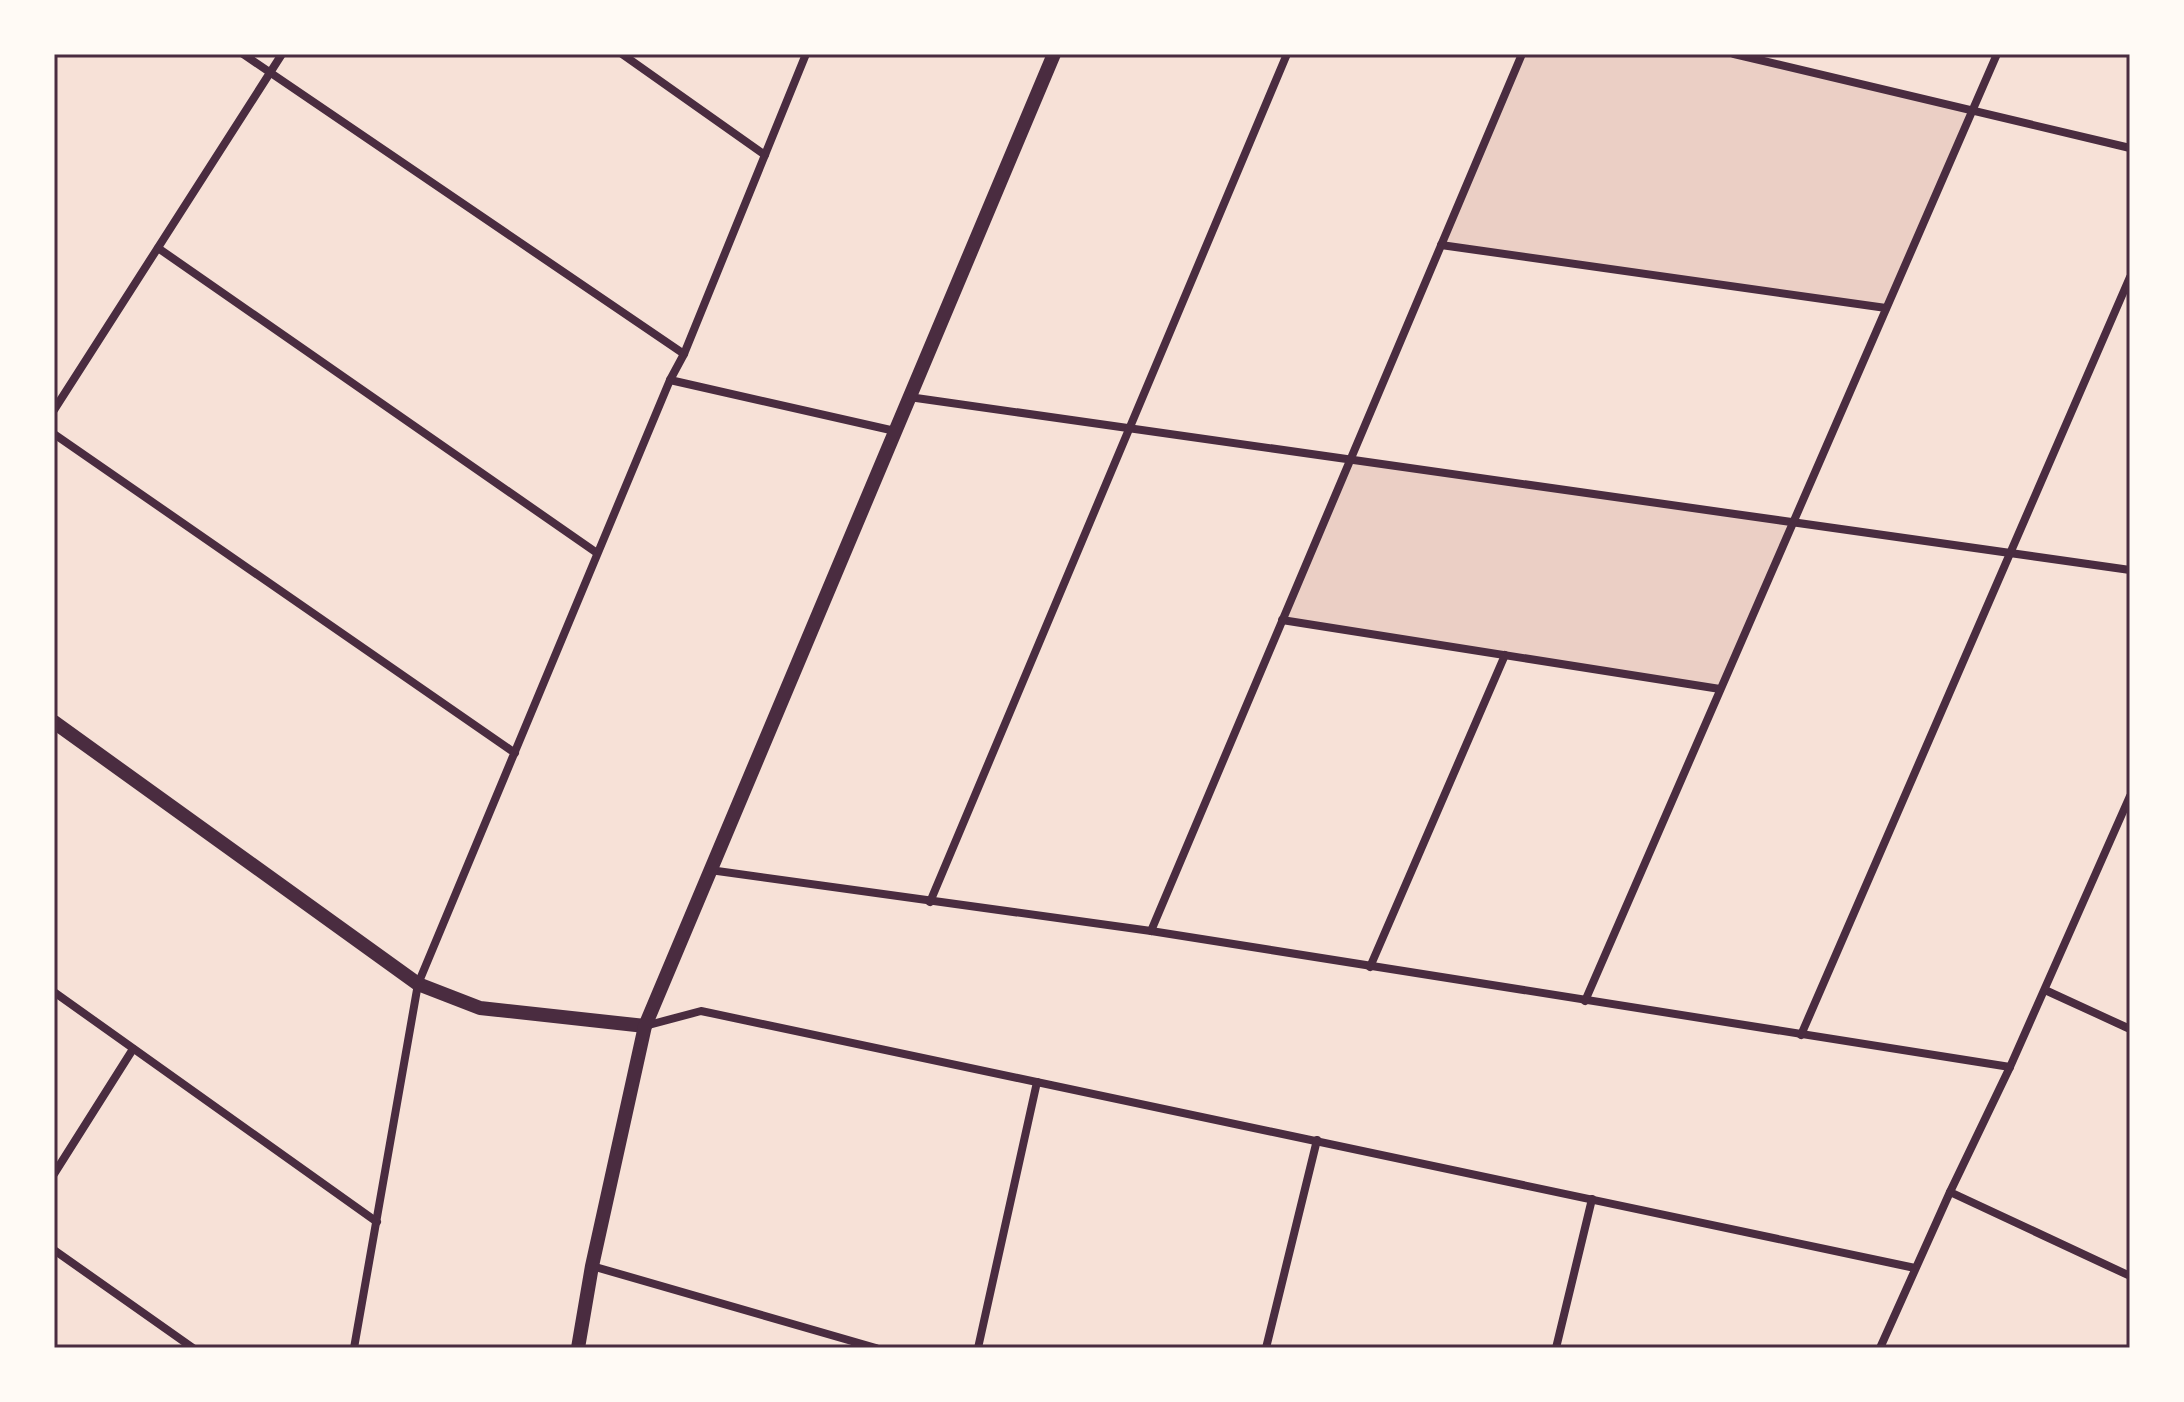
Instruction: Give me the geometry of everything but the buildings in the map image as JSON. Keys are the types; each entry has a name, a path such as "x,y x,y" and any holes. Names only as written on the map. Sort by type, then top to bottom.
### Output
{"street":[{"path":"243,54 684,354"},
{"path":"54,410 282,54"},
{"path":"622,54 765,155"},
{"path":"354,1348 418,984 670,380 684,354 806,54"},
{"path":"578,1348 592,1266 645,1026 1054,54"},
{"path":"930,902 1287,54"},
{"path":"1151,931 1522,54"},
{"path":"1734,54 2130,148"},
{"path":"1585,1001 1997,54"},
{"path":"1441,245 1886,308"},
{"path":"158,248 597,553"},
{"path":"1801,1035 2130,277"},
{"path":"670,380 895,431"},
{"path":"909,397 2130,570"},
{"path":"54,434 515,753"},
{"path":"1282,620 1720,689"},
{"path":"1370,967 1505,655"},
{"path":"54,722 418,984 480,1008 645,1026 701,1011 1915,1268"},
{"path":"1880,1348 2045,990 2130,796"},
{"path":"710,870 1151,931 2010,1067"},
{"path":"2045,990 2130,1029"},
{"path":"54,992 377,1222"},
{"path":"54,1174 133,1049"},
{"path":"978,1348 1037,1082"},
{"path":"1266,1348 1317,1140"},
{"path":"1950,1192 2130,1276"},
{"path":"1556,1348 1592,1199"},
{"path":"54,1250 193,1348"},
{"path":"592,1266 876,1348"}],"shaded area":[{"path":"1522,54 1734,54 1972,111 1886,308 1441,245"},
{"path":"1350,459 1793,522 1720,689 1282,620"}]}
